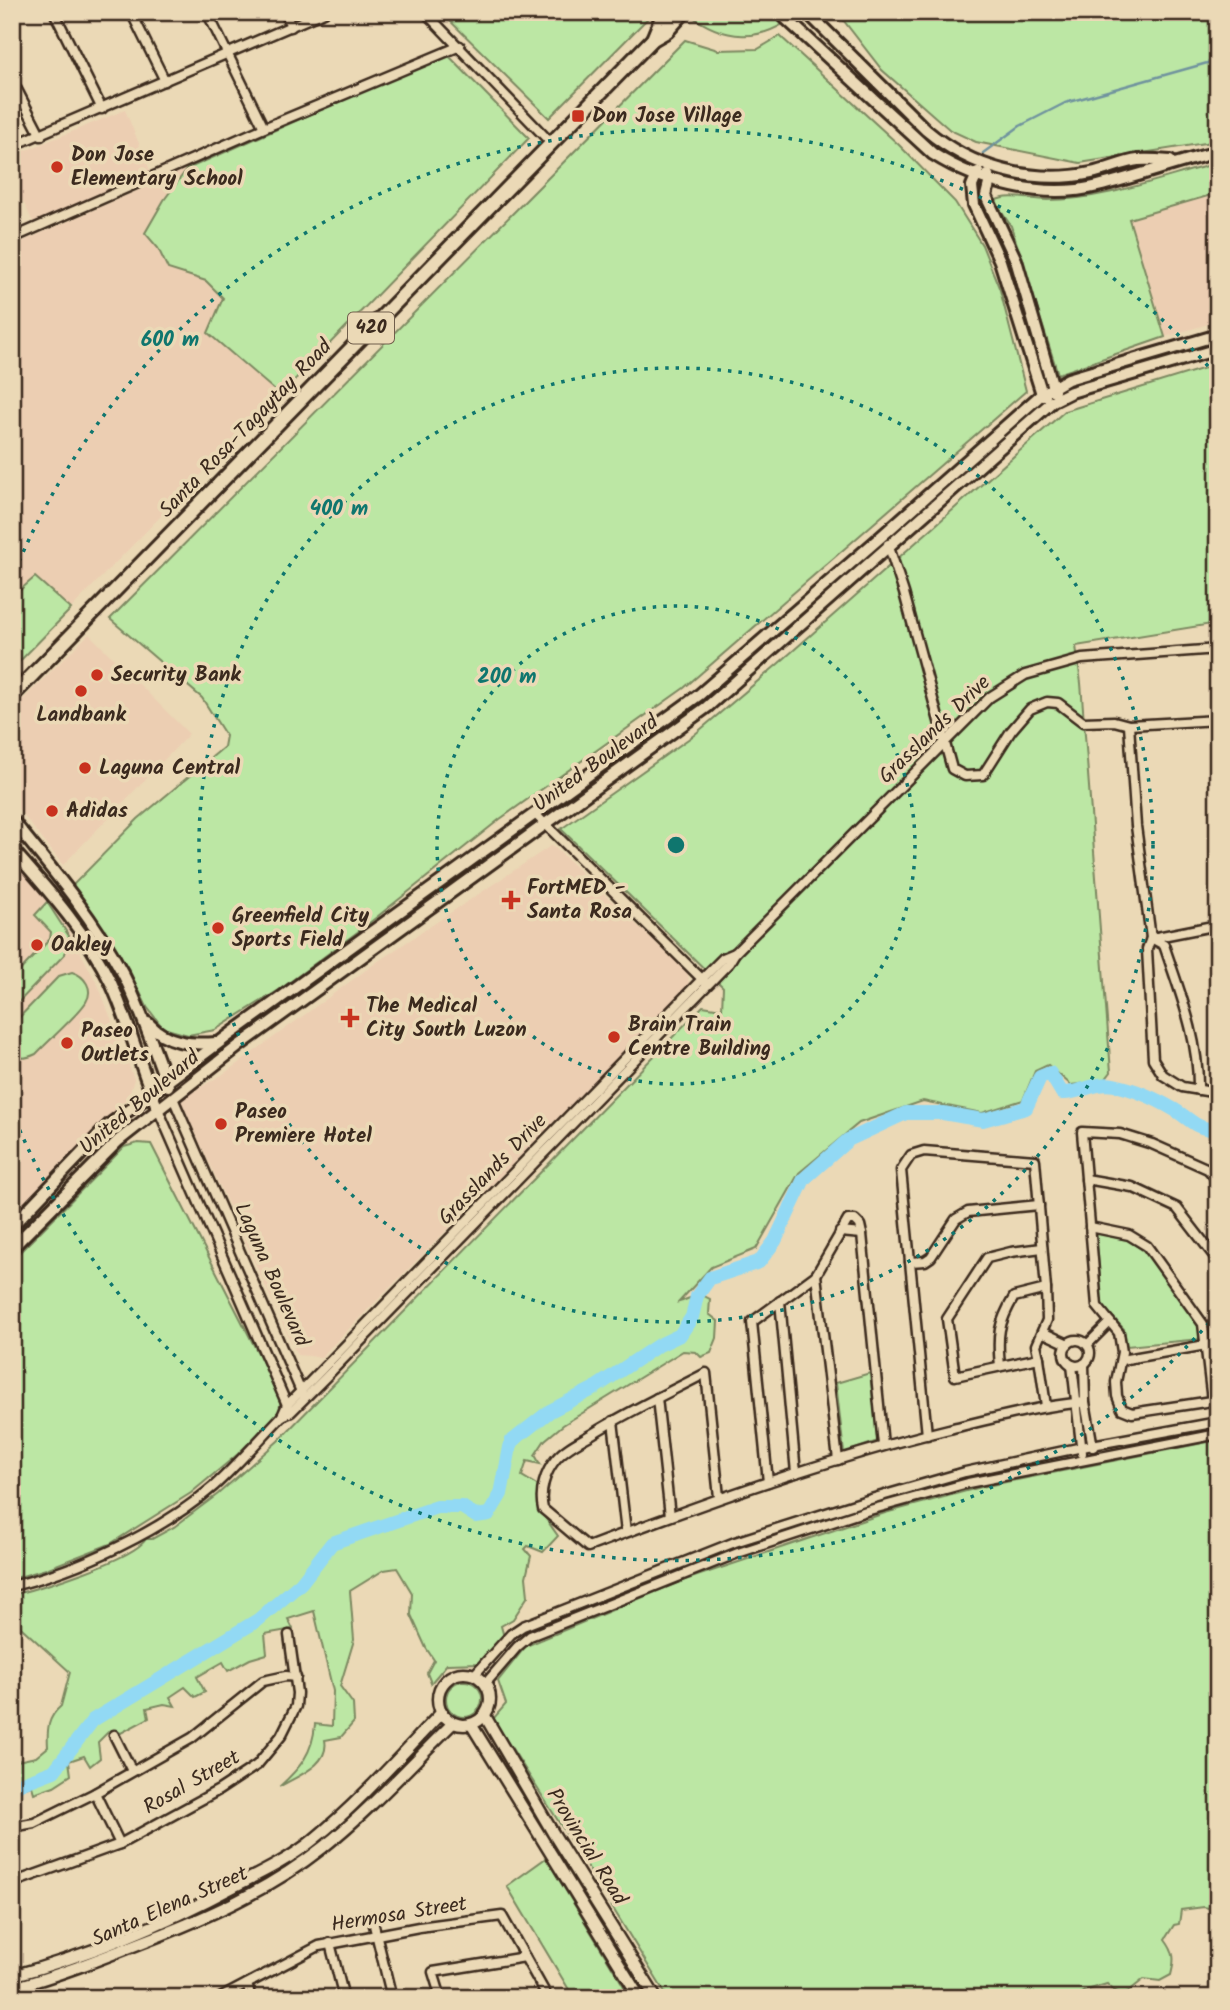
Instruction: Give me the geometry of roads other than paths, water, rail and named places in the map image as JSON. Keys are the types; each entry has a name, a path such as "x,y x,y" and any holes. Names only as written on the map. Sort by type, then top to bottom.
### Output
{"main road":[{"name":"Santa Rosa-Tagaytay Road","path":"653,39 660,22 669,12"},
{"name":"Santa Rosa-Tagaytay Road","path":"12,696 653,39 667,31 684,12"},
{"path":"779,12 919,143 950,165 990,180 1038,189 1096,187 1218,152"},
{"path":"807,12 940,141 956,153 985,165 1039,176 1063,177 1091,173 1138,160 1180,161"},
{"path":"985,165 990,180 986,196 1016,260 1054,385 1053,401 1042,394 1000,261 974,205 972,186 975,175 985,165"},
{"name":"United Boulevard","path":"12,1248 118,1140 240,1045 707,707 1042,394 1068,379 1218,335"},
{"name":"United Boulevard","path":"12,1226 109,1125 219,1042 699,695 1053,401 1071,392 1218,349"},
{"path":"12,820 99,932 123,974 143,1018 173,1098"},
{"path":"12,849 64,907 111,983 158,1109"},
{"path":"87,941 99,932"},
{"path":"143,1018 155,1031 172,1040 199,1044 219,1042"}],"street":[{"path":"54,12 102,109"},
{"path":"131,12 165,81"},
{"path":"207,12 264,128"},
{"path":"285,12 291,27"},
{"path":"12,146 41,136 324,12"},
{"path":"425,12 552,144"},
{"path":"12,234 17,236 460,46"},
{"path":"12,80 41,136"},
{"path":"886,540 904,593 952,769 965,776 983,775 1010,731 1030,709 1047,702 1058,703 1083,722 1114,721 1129,725 1218,720"},
{"name":"Grasslands Drive","path":"12,1586 40,1580 115,1549 213,1486 705,982 723,958 735,953 990,697 1025,675 1082,659 1218,649"},
{"path":"1129,725 1136,825 1152,938 1147,949 1153,1059 1163,1075 1182,1087 1218,1093"},
{"path":"535,814 705,982"},
{"path":"1152,938 1218,925"},
{"path":"1152,938 1164,945 1192,1027 1199,1070 1198,1090"},
{"name":"Laguna Boulevard","path":"173,1098 302,1395"},
{"path":"158,1109 287,1411"},
{"path":"1090,1227 1129,1235 1147,1246 1203,1324 1215,1400 1132,1413 1122,1409 1116,1382 1122,1352 1119,1332 1097,1306 1090,1227 1082,1132 1121,1134 1152,1144 1213,1169 1218,1181"},
{"path":"928,1435 901,1170 911,1155 925,1151 1035,1160 1047,1320 1036,1345 1046,1406"},
{"path":"1086,1179 1132,1187 1177,1208 1218,1261"},
{"path":"910,1262 925,1261 931,1256 956,1219 968,1212 1039,1205"},
{"path":"768,1482 752,1322 816,1275 848,1220 855,1220 860,1225 862,1234 883,1445"},
{"path":"214,1236 228,1226"},
{"path":"840,1232 862,1234"},
{"path":"1038,1358 955,1376 947,1319 987,1258 1042,1248"},
{"path":"816,1275 838,1460"},
{"path":"1000,1366 998,1341 1002,1318 1014,1297 1046,1289"},
{"path":"780,1301 796,1473"},
{"path":"1087,1345 1110,1322"},
{"path":"1042,1332 1068,1344 1080,1341 1087,1345 1090,1355 1084,1364 1081,1402 1082,1459"},
{"path":"1068,1344 1065,1356 1072,1365 1094,1457"},
{"path":"1121,1360 1206,1345"},
{"path":"1072,1365 1084,1364"},
{"path":"719,1497 706,1373 613,1421 565,1450 556,1459 543,1484 541,1500 543,1509 588,1547 719,1497 883,1445 1046,1406 1081,1402"},
{"path":"657,1398 670,1516"},
{"path":"613,1421 626,1532"},
{"path":"475,1674 511,1634 523,1626 735,1542 965,1472 1218,1422"},
{"path":"486,1683 530,1636 738,1553 866,1511 968,1483 1218,1434"},
{"name":"Rosal Street","path":"12,1883 120,1844 219,1790 257,1765 277,1742 296,1706 296,1677 289,1635"},
{"path":"455,1674 475,1674 486,1683 491,1697 485,1716 471,1724 453,1723 442,1712 438,1693 444,1681 455,1674"},
{"path":"12,1827 34,1823 95,1793 192,1738 263,1681 275,1677 296,1677"},
{"name":"Santa Elena Street","path":"12,1976 88,1952 187,1912 311,1842 442,1712"},
{"name":"Provincial Road","path":"485,1716 553,1833 656,1998"},
{"name":"Santa Elena Street","path":"12,1988 57,1976 191,1923 270,1884 321,1850 453,1723"},
{"name":"Provincial Road","path":"471,1724 639,1998"},
{"path":"114,1735 132,1771"},
{"path":"95,1793 120,1844"},
{"name":"Hermosa Street","path":"220,1998 309,1950 330,1943 502,1916 548,1998"},
{"path":"372,1917 391,1998"},
{"path":"330,1943 344,1998"},
{"path":"441,1998 433,1972 524,1957"},
{"path":"247,1984 251,1998"}],"waterway":[{"path":"983,153 1020,126 1065,103 1218,60"},
{"path":"12,1787 54,1771 93,1720 258,1620 301,1583 332,1543 437,1507 462,1507 476,1516 489,1514 501,1494 511,1442 550,1411 593,1389 657,1346 680,1335 692,1317 697,1296 710,1278 759,1262 775,1241 804,1179 848,1140 906,1113 943,1113 983,1120 1026,1108 1040,1077 1050,1073 1062,1093 1107,1084 1122,1087 1161,1102 1199,1126 1218,1130"}],"place":[{"name":"Don Jose Village","path":"578,116"},
{"name":"Don Jose Elementary School","path":"57,167"},
{"name":"Security Bank","path":"97,675"},
{"name":"Landbank","path":"81,691"},
{"name":"Laguna Central","path":"85,768"},
{"name":"Adidas","path":"52,811"},
{"name":"FortMED - Santa Rosa","path":"511,900"},
{"name":"Greenfield City Sports Field","path":"218,928"},
{"name":"Oakley","path":"37,945"},
{"name":"The Medical City South Luzon","path":"350,1018"},
{"name":"Brain Train Centre Building","path":"614,1037"},
{"name":"Paseo Outlets","path":"67,1043"},
{"name":"Paseo Premiere Hotel","path":"221,1124"}]}
